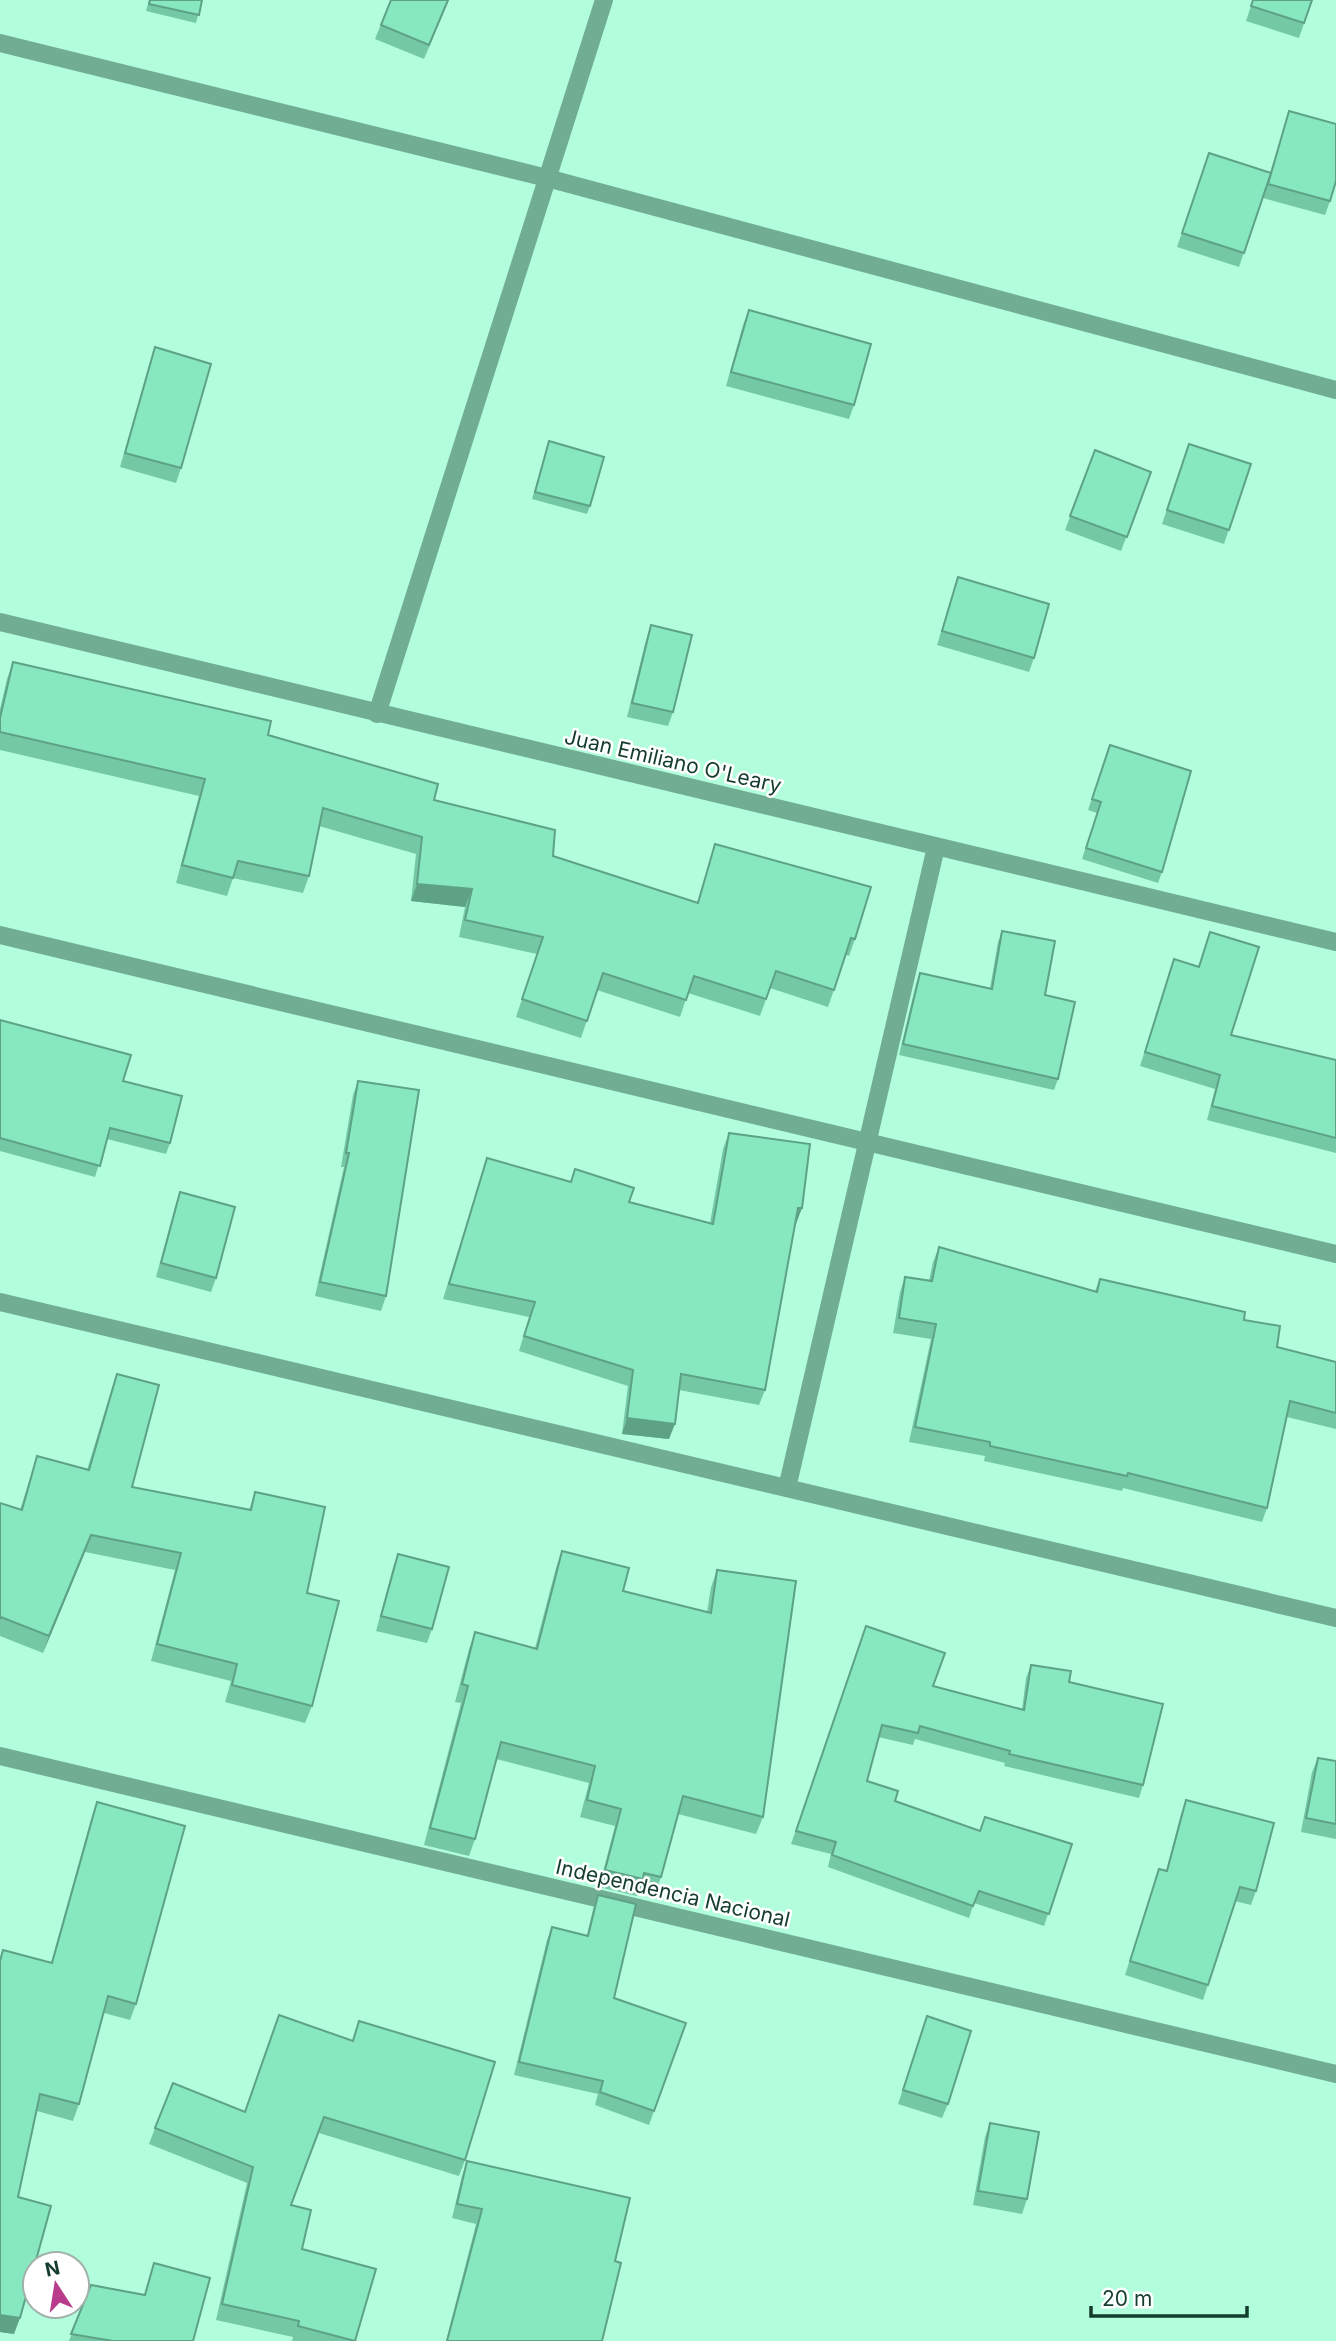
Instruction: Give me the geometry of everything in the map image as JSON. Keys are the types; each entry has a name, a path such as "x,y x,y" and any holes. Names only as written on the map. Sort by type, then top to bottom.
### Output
{"street":[{"path":"377,713 604,0"},
{"path":"0,43 547,178 1336,390"},
{"name":"Juan Emiliano O'Leary","path":"0,622 1336,942"},
{"path":"787,1488 936,847"},
{"path":"0,935 1336,1254"},
{"path":"0,1302 1336,1618"},
{"name":"Independencia Nacional","path":"0,1756 1336,2074"}],"building":[{"path":"150,0 202,0 199,15 149,4"},
{"path":"391,0 448,0 429,45 381,25"},
{"path":"1253,0 1312,0 1304,23 1251,6"},
{"path":"1289,111 1336,124 1336,181 1330,201 1268,184"},
{"path":"1209,153 1271,173 1244,253 1182,233"},
{"path":"749,310 871,344 854,405 731,372"},
{"path":"155,347 211,364 181,468 125,453"},
{"path":"549,441 604,457 590,506 535,492"},
{"path":"1189,444 1251,464 1229,530 1167,510"},
{"path":"1095,450 1151,472 1127,537 1070,516"},
{"path":"958,577 1049,604 1034,658 942,631"},
{"path":"651,625 692,635 673,712 632,703"},
{"path":"13,662 271,721 268,735 438,784 434,800 555,830 553,856 698,903 715,844 871,887 855,939 851,938 834,990 776,971 766,999 694,976 686,1000 603,973 587,1021 522,999 543,937 465,920 472,889 417,884 422,837 323,808 309,876 238,861 233,878 182,865 205,779 0,732 0,718"},
{"path":"1110,745 1191,771 1162,872 1086,848 1101,802 1092,799"},
{"path":"1002,931 1055,941 1045,995 1075,1002 1058,1079 903,1044 920,973 992,989"},
{"path":"1210,932 1259,947 1231,1035 1336,1060 1336,1138 1212,1106 1220,1075 1145,1052 1174,959 1199,967"},
{"path":"0,1020 131,1055 123,1081 182,1096 170,1143 110,1128 100,1166 0,1138"},
{"path":"358,1081 419,1090 386,1296 320,1282 349,1153 346,1153"},
{"path":"729,1133 810,1144 802,1208 798,1208 765,1390 681,1374 675,1424 627,1418 633,1370 524,1336 535,1302 449,1284 487,1158 571,1182 575,1169 634,1188 629,1202 713,1224"},
{"path":"180,1192 235,1207 216,1278 161,1263"},
{"path":"939,1247 1097,1292 1100,1279 1245,1312 1244,1320 1280,1326 1277,1347 1336,1362 1336,1413 1290,1401 1267,1508 1128,1473 1127,1476 990,1446 990,1442 915,1427 936,1324 899,1318 905,1277 932,1281"},
{"path":"117,1374 159,1385 132,1487 251,1510 255,1492 325,1507 307,1593 339,1601 312,1706 232,1685 237,1664 157,1644 181,1553 91,1535 49,1636 1,1617 0,1619 0,1503 22,1510 37,1456 89,1470"},
{"path":"562,1551 629,1568 623,1591 711,1613 717,1570 796,1581 763,1817 683,1796 661,1877 644,1873 643,1879 605,1870 621,1809 587,1800 595,1766 501,1742 475,1839 430,1828 468,1686 462,1684 475,1632 537,1649"},
{"path":"398,1554 449,1567 432,1629 381,1616"},
{"path":"866,1626 945,1653 933,1686 1024,1710 1031,1665 1071,1671 1069,1682 1163,1704 1143,1785 1009,1754 1010,1751 920,1726 918,1733 882,1725 867,1781 898,1791 895,1801 980,1831 985,1817 1072,1844 1049,1914 979,1891 973,1906 832,1855 836,1842 796,1831"},
{"path":"1318,1758 1336,1761 1336,1824 1306,1818"},
{"path":"1186,1800 1274,1823 1256,1891 1240,1887 1208,1985 1130,1961 1159,1869 1167,1871"},
{"path":"97,1802 185,1826 136,2004 108,1996 79,2104 40,2094 18,2197 51,2206 39,2250 21,2250 20,2318 0,2315 0,1961 3,1950 52,1963"},
{"path":"598,1895 636,1904 614,1998 686,2023 654,2111 600,2092 603,2081 519,2062 552,1927 588,1936"},
{"path":"279,2015 353,2041 359,2021 495,2062 465,2160 324,2117 291,2205 311,2210 302,2249 376,2269 355,2341 298,2326 299,2321 222,2304 253,2167 155,2128 173,2083 245,2112"},
{"path":"927,2016 971,2031 948,2104 903,2090"},
{"path":"990,2123 1039,2132 1027,2199 978,2191"},
{"path":"467,2161 630,2198 615,2261 621,2263 602,2341 447,2341 482,2209 457,2204"},
{"path":"154,2263 210,2278 193,2341 113,2341 71,2334 77,2320 91,2320 91,2285 145,2295"}]}
